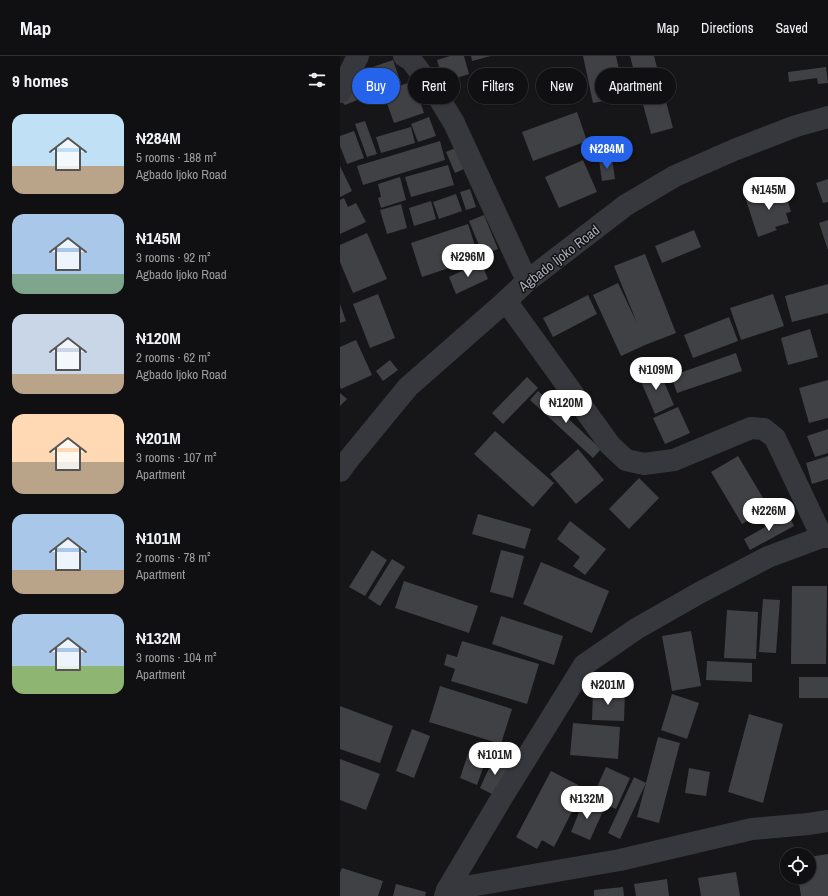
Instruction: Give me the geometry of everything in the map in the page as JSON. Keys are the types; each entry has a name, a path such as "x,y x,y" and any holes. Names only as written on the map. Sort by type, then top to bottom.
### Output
{"street":[{"path":"340,92 358,56"},
{"path":"404,56 411,60 434,90 454,123 527,281"},
{"name":"Agbado Ijoko Road","path":"342,463 408,387 527,281 626,205 675,176 765,137 796,126 828,118"},
{"path":"446,893 524,761 584,665 636,629 768,557 825,537 775,438 764,429 751,428 674,460 644,464 626,460 610,445 506,301"},
{"path":"446,893 620,860 752,829 828,821"}],"building":[{"path":"450,56 464,56 468,74 460,77 460,68 440,68 437,60"},
{"path":"471,56 491,56 472,61"},
{"path":"583,56 616,56 619,68 595,68 595,103 593,103 587,68 586,68"},
{"path":"630,56 654,56 657,68 633,68"},
{"path":"393,60 396,68 370,68"},
{"path":"826,67 828,83 818,84 817,78 789,82 788,72"},
{"path":"352,80 352,102 345,105 340,100"},
{"path":"408,83 408,104 421,104 424,113 394,123 387,104 400,104 400,86"},
{"path":"643,104 667,104 673,128 651,134"},
{"path":"577,112 587,141 533,161 522,132"},
{"path":"429,117 436,136 418,142 411,124"},
{"path":"365,121 377,154 367,157 355,124"},
{"path":"411,127 415,143 381,153 376,137"},
{"path":"354,131 364,158 347,164 340,146 340,136"},
{"path":"440,141 445,160 363,185 357,166"},
{"path":"457,147 466,168 455,173 446,152"},
{"path":"612,158 615,179 602,181 599,160"},
{"path":"583,160 597,192 559,208 545,177"},
{"path":"448,165 454,185 411,197 405,177"},
{"path":"340,166 352,191 340,197"},
{"path":"400,177 406,200 381,208 378,198 381,197 378,184"},
{"path":"828,179 828,202 823,203 816,183"},
{"path":"784,187 791,212 786,213 789,223 775,227 777,230 758,237 746,200"},
{"path":"470,189 476,207 466,210 460,192"},
{"path":"456,194 462,211 439,219 433,202"},
{"path":"344,198 348,207 356,203 366,222 340,234 340,200"},
{"path":"431,201 436,219 414,226 409,208"},
{"path":"401,204 407,228 387,234 380,210"},
{"path":"484,215 498,249 483,255 469,221"},
{"path":"828,220 828,250 819,223"},
{"path":"468,224 479,258 422,277 411,243"},
{"path":"694,230 701,247 662,263 655,246"},
{"path":"367,233 387,279 353,293 340,262 340,245"},
{"path":"645,254 676,333 621,356 593,295 618,283 637,323 614,266"},
{"path":"481,262 488,279 456,294 449,277"},
{"path":"828,284 828,313 792,322 785,296"},
{"path":"378,294 395,338 370,348 353,304"},
{"path":"773,294 784,326 741,340 730,308"},
{"path":"588,295 597,314 553,337 543,318"},
{"path":"340,304 346,321 340,323"},
{"path":"729,317 738,341 693,358 684,335"},
{"path":"810,329 818,357 788,365 781,338"},
{"path":"356,340 372,375 341,389 340,347"},
{"path":"736,353 742,371 677,393 671,376"},
{"path":"390,360 398,370 383,381 376,371"},
{"path":"658,368 674,405 655,414 639,377"},
{"path":"527,377 538,388 503,424 492,413"},
{"path":"828,380 828,418 809,423 799,388"},
{"path":"538,391 601,449 593,458 530,400"},
{"path":"340,393 347,399 340,406"},
{"path":"678,407 690,433 665,444 653,418"},
{"path":"828,429 828,453 815,457 807,436"},
{"path":"495,431 554,483 533,507 474,454"},
{"path":"578,449 604,480 576,504 550,474"},
{"path":"738,456 769,508 742,524 711,472"},
{"path":"828,456 828,479 812,484 806,463"},
{"path":"639,478 659,498 629,529 609,509"},
{"path":"478,514 531,529 525,549 472,534"},
{"path":"788,514 794,526 750,550 744,539"},
{"path":"570,521 606,549 585,575 573,566 580,557 557,539"},
{"path":"372,550 387,560 365,596 349,587"},
{"path":"501,550 524,556 513,598 490,592"},
{"path":"392,559 405,567 380,606 368,598"},
{"path":"541,562 609,591 592,633 523,604"},
{"path":"404,581 478,606 469,633 395,608"},
{"path":"792,586 827,586 826,664 791,664"},
{"path":"763,599 780,600 776,653 759,652"},
{"path":"727,610 758,612 756,659 724,658"},
{"path":"501,616 563,636 554,665 492,644"},
{"path":"691,631 701,686 672,691 662,636"},
{"path":"462,641 539,664 527,704 451,681 455,669 444,665 447,654 457,657"},
{"path":"707,661 752,663 752,682 706,680"},
{"path":"799,677 828,677 828,698 799,698"},
{"path":"440,686 512,709 501,744 429,722"},
{"path":"593,691 625,692 624,721 592,720"},
{"path":"672,694 699,703 687,739 661,730"},
{"path":"340,706 393,726 380,763 340,749"},
{"path":"749,714 783,724 763,803 728,792"},
{"path":"573,723 620,727 618,759 570,755"},
{"path":"412,729 430,736 414,778 396,771"},
{"path":"658,737 680,743 659,823 637,817"},
{"path":"470,748 488,754 477,785 460,778"},
{"path":"494,757 511,765 496,796 480,788"},
{"path":"340,759 380,774 366,810 340,800"},
{"path":"606,767 630,778 616,809 592,798"},
{"path":"689,768 710,772 706,796 685,793"},
{"path":"551,771 584,788 554,847 542,840 537,849 516,837"},
{"path":"634,777 646,783 620,839 608,833"},
{"path":"584,800 604,809 590,840 571,832"},
{"path":"828,854 828,896 801,896 799,884 816,884 816,856"},
{"path":"342,868 383,881 378,896 340,896 340,873"},
{"path":"736,872 740,896 701,896 698,878"},
{"path":"667,879 669,896 636,896 634,884"},
{"path":"396,884 426,892 425,896 393,896"},
{"path":"623,887 624,896 594,896 594,890"}]}
